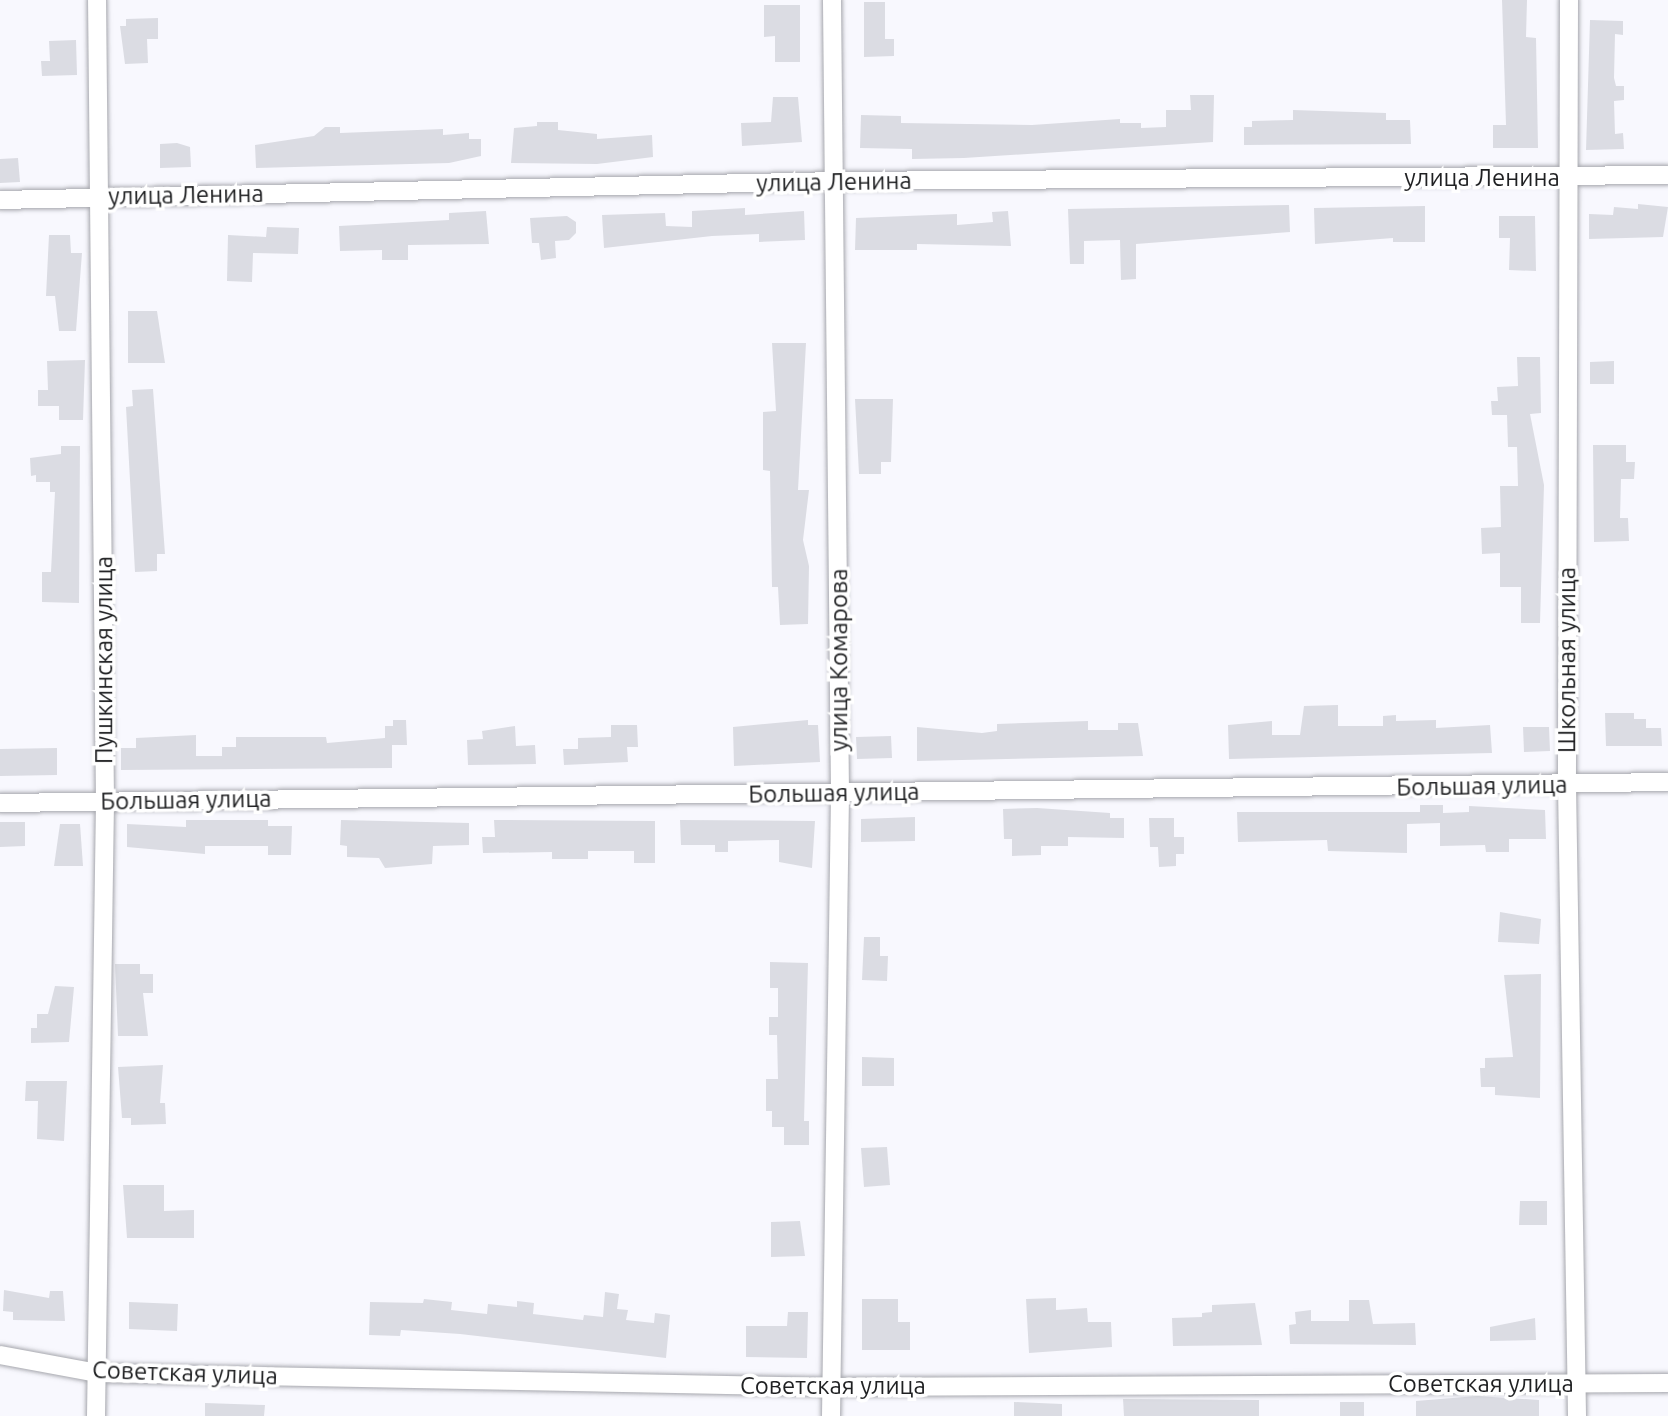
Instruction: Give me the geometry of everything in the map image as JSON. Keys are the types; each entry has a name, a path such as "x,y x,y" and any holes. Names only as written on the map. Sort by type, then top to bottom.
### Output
{"street":[{"name":"Пушкинская улица","path":"96,1416 105,801 97,0"},
{"name":"улица Комарова","path":"831,1416 840,793 837,181 832,0"},
{"name":"Школьная улица","path":"1569,0 1566,178 1567,785 1577,1416"},
{"name":"улица Ленина","path":"0,200 837,181 1668,175"},
{"name":"Большая улица","path":"0,803 1668,782"},
{"name":"Советская улица","path":"0,1355 97,1373 831,1387 1668,1383"}],"building":[{"path":"1502,0 1527,0 1526,37 1536,38 1538,148 1493,148 1493,125 1506,125"},
{"path":"864,2 885,2 885,39 894,39 894,56 864,57"},
{"path":"764,5 800,5 800,62 775,62 775,36 764,37"},
{"path":"158,18 158,39 147,39 148,63 125,64 120,26 126,26 126,19"},
{"path":"1590,20 1623,21 1623,35 1615,34 1614,78 1616,86 1624,86 1624,100 1614,101 1615,134 1623,133 1624,149 1586,150"},
{"path":"76,40 77,75 42,76 41,61 50,61 49,41"},
{"path":"1190,95 1214,95 1213,142 912,159 912,149 860,148 861,115 901,116 901,123 1032,125 1120,119 1120,123 1141,123 1141,128 1166,127 1166,110 1191,110"},
{"path":"773,97 798,97 802,142 742,146 741,123 771,122"},
{"path":"1293,110 1386,113 1386,120 1410,120 1411,144 1244,145 1244,127 1252,127 1252,121 1293,120"},
{"path":"537,122 558,122 558,130 597,134 597,139 652,135 653,157 597,164 511,163 514,128 537,126"},
{"path":"325,127 340,127 340,133 443,129 443,135 469,133 469,139 481,139 481,156 449,163 256,168 255,145 314,136"},
{"path":"177,143 190,147 191,167 160,168 160,144"},
{"path":"18,158 20,182 0,183 0,159"},
{"path":"1638,204 1668,207 1663,237 1589,239 1589,214 1613,215 1614,207 1638,209"},
{"path":"1289,205 1290,232 1136,244 1136,279 1121,280 1120,240 1084,241 1084,264 1070,264 1068,209"},
{"path":"1425,206 1425,242 1393,242 1393,238 1315,244 1314,208"},
{"path":"745,208 745,215 804,211 805,240 759,242 759,234 604,248 602,215 665,213 666,226 692,227 692,211"},
{"path":"486,211 489,244 408,245 408,260 382,260 382,250 340,251 339,226 449,220 449,213"},
{"path":"1008,211 1011,246 917,244 917,250 855,250 856,218 957,214 957,225 993,222 992,212"},
{"path":"567,216 576,222 576,233 569,240 555,241 556,258 541,260 539,243 532,243 530,218"},
{"path":"1499,216 1535,216 1536,271 1509,270 1510,238 1499,238"},
{"path":"267,227 299,228 298,254 253,253 252,282 227,281 228,235 266,237"},
{"path":"49,235 70,235 71,253 82,253 76,331 59,331 55,296 46,296"},
{"path":"128,311 157,311 165,363 128,363"},
{"path":"772,343 806,343 798,490 809,490 803,540 809,566 808,624 780,625 778,587 772,587 770,471 763,470 763,412 776,411"},
{"path":"1517,357 1540,357 1541,413 1530,414 1544,485 1540,623 1521,623 1521,587 1500,587 1500,553 1482,554 1481,528 1501,527 1500,486 1518,486 1517,447 1508,447 1507,415 1492,415 1491,401 1498,401 1497,387 1518,386"},
{"path":"85,360 83,420 59,420 59,406 38,406 38,390 48,390 47,361"},
{"path":"1614,361 1614,384 1590,384 1590,362"},
{"path":"153,389 165,554 157,554 157,571 135,572 126,407 133,406 132,390"},
{"path":"855,399 893,399 891,462 881,462 881,474 859,474"},
{"path":"1593,445 1626,445 1626,462 1635,462 1634,479 1621,479 1620,518 1628,518 1629,541 1594,542"},
{"path":"61,446 80,446 79,603 42,602 42,572 51,572 55,492 50,492 50,482 36,482 36,475 31,476 30,458 61,454"},
{"path":"1338,705 1338,726 1383,726 1383,716 1396,715 1396,721 1436,720 1436,728 1490,725 1492,753 1229,759 1228,725 1272,721 1272,735 1300,735 1304,706"},
{"path":"1605,713 1634,713 1634,719 1646,719 1646,728 1661,728 1662,746 1606,746"},
{"path":"393,720 406,720 407,745 392,745 392,768 121,770 121,748 136,748 136,738 196,735 196,756 222,756 222,747 236,747 236,737 326,737 327,743 385,738 385,726 393,726"},
{"path":"808,720 808,725 818,725 820,762 734,766 733,727"},
{"path":"1088,721 1088,730 1118,730 1118,723 1138,723 1143,756 917,761 917,727 982,733 997,731 997,724"},
{"path":"611,725 637,725 638,747 627,747 628,762 564,765 563,749 578,749 578,738 611,737"},
{"path":"515,726 516,746 535,745 536,764 468,765 467,740 483,739 482,731"},
{"path":"1523,727 1549,727 1550,751 1524,752"},
{"path":"891,736 892,758 857,759 856,737"},
{"path":"57,748 57,775 0,776 0,749"},
{"path":"1420,805 1443,805 1443,813 1469,812 1469,806 1545,810 1546,839 1509,839 1509,852 1486,852 1485,845 1440,846 1440,823 1407,824 1407,853 1328,851 1327,840 1238,842 1237,812 1420,812"},
{"path":"1003,809 1110,813 1110,818 1124,818 1124,838 1068,837 1068,846 1041,846 1041,855 1012,856 1012,839 1004,839"},
{"path":"915,817 915,841 861,842 861,819"},
{"path":"1149,818 1174,818 1174,837 1184,837 1184,854 1176,854 1176,866 1159,867 1158,847 1150,847"},
{"path":"186,820 268,820 268,826 292,826 291,855 268,855 268,846 205,846 205,854 127,847 127,824 186,827"},
{"path":"341,820 469,823 469,845 433,846 432,864 385,868 379,858 347,857 347,846 340,845"},
{"path":"494,820 655,821 655,863 634,863 634,851 588,851 588,859 552,859 552,852 483,853 482,837 495,837"},
{"path":"680,820 815,821 812,868 779,862 779,840 728,841 728,852 715,852 715,845 681,845"},
{"path":"0,822 25,822 25,846 0,847"},
{"path":"60,824 80,824 83,866 54,866"},
{"path":"1500,912 1541,919 1539,944 1498,942"},
{"path":"864,937 880,937 880,956 888,956 887,981 862,980"},
{"path":"770,962 808,963 804,1121 809,1121 809,1145 784,1145 784,1127 772,1127 772,1111 766,1111 766,1079 778,1079 777,1035 769,1035 769,1017 778,1017 778,988 770,988"},
{"path":"115,964 140,964 140,974 153,974 153,993 143,993 148,1036 118,1036"},
{"path":"1541,974 1540,1098 1495,1095 1495,1087 1481,1087 1480,1068 1485,1068 1485,1058 1513,1057 1504,975"},
{"path":"55,986 74,987 69,1042 31,1043 31,1028 37,1028 37,1014 48,1014"},
{"path":"862,1057 894,1058 894,1086 862,1086"},
{"path":"163,1065 160,1103 165,1103 166,1124 131,1125 131,1118 122,1118 118,1067"},
{"path":"26,1081 67,1081 64,1141 37,1139 38,1101 25,1101"},
{"path":"887,1147 890,1185 864,1187 861,1148"},
{"path":"123,1185 164,1185 164,1211 194,1210 194,1238 127,1238"},
{"path":"1520,1201 1547,1201 1547,1225 1519,1225"},
{"path":"800,1221 805,1256 771,1257 771,1222"},
{"path":"4,1290 49,1298 50,1291 63,1291 65,1321 13,1320 13,1312 3,1311"},
{"path":"605,1292 619,1294 617,1309 628,1310 626,1320 654,1323 655,1313 670,1315 666,1358 460,1334 401,1330 400,1336 369,1335 370,1302 423,1303 424,1299 452,1302 451,1310 487,1314 488,1304 517,1307 517,1301 534,1303 533,1314 583,1320 584,1315 603,1317"},
{"path":"1056,1298 1056,1310 1087,1308 1088,1322 1111,1322 1112,1347 1029,1353 1026,1299"},
{"path":"862,1299 898,1299 898,1322 910,1322 910,1350 862,1350"},
{"path":"1349,1300 1369,1300 1373,1324 1415,1323 1416,1345 1290,1344 1289,1325 1296,1324 1295,1312 1311,1310 1311,1321 1349,1321"},
{"path":"129,1302 178,1304 177,1331 129,1329"},
{"path":"1255,1303 1262,1345 1173,1346 1172,1318 1202,1317 1202,1313 1212,1312 1212,1305"},
{"path":"788,1312 808,1312 807,1358 746,1357 746,1326 787,1326"},
{"path":"1535,1318 1536,1340 1490,1341 1490,1327"},
{"path":"1477,1396 1539,1400 1539,1416 1416,1416 1416,1401"},
{"path":"1123,1399 1259,1400 1259,1416 1124,1416"},
{"path":"1014,1402 1062,1404 1062,1416 1014,1416"},
{"path":"1340,1402 1364,1402 1364,1416 1340,1416"},
{"path":"205,1403 265,1405 264,1416 205,1416"}]}
